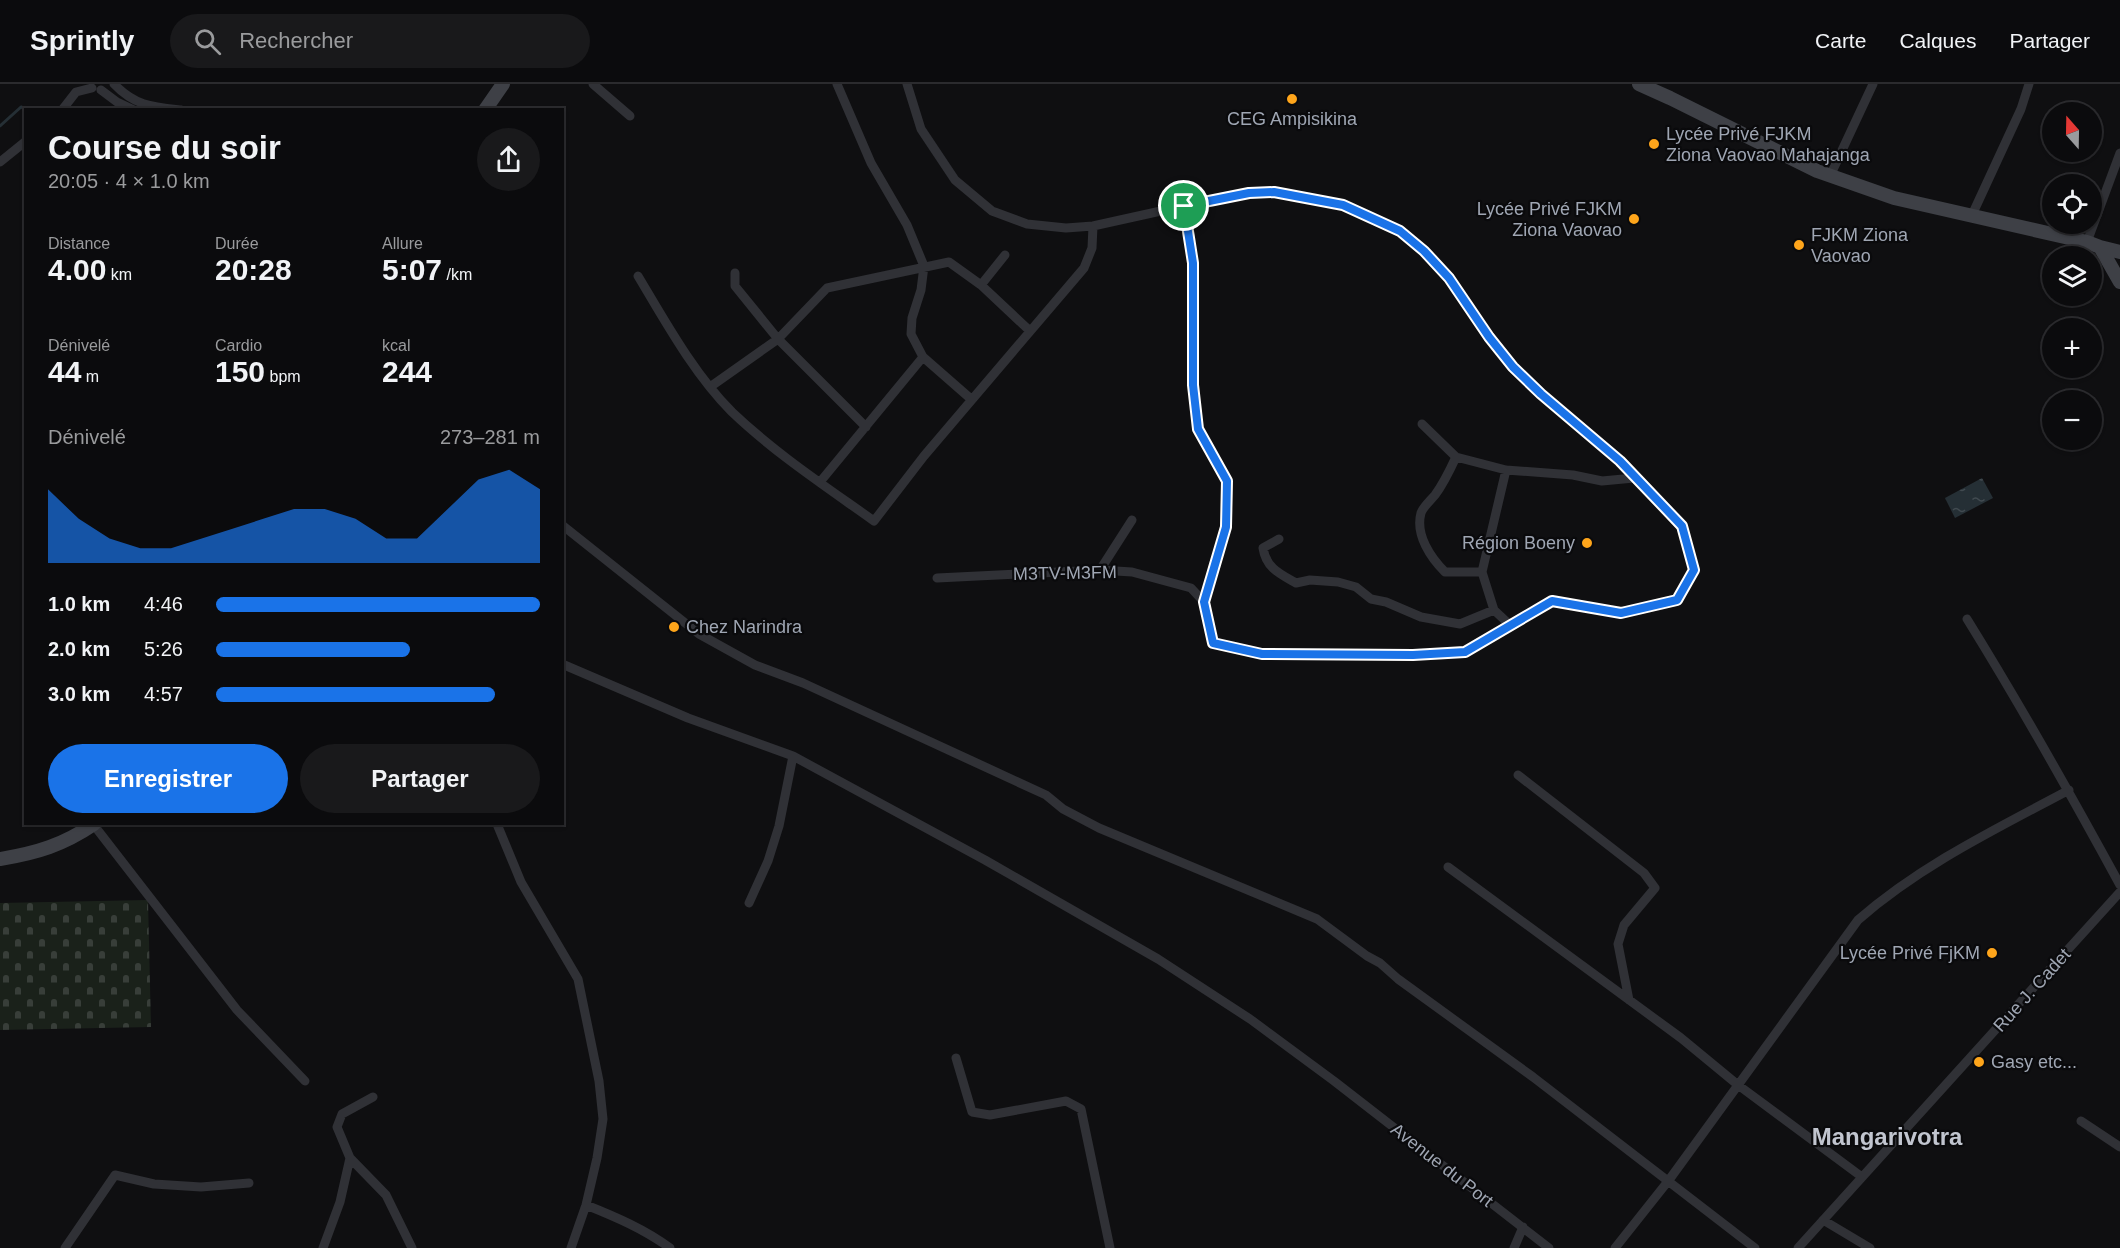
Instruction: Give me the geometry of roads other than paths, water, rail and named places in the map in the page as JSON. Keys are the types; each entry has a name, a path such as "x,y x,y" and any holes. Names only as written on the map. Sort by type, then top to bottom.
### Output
{"main road":[{"path":"486,108 503,84"},
{"path":"1639,84 1830,176 1894,198 1972,214 2120,252"},
{"path":"2093,244 2120,282"},
{"path":"0,859 50,848 71,839 92,825"}],"street":[{"path":"114,84 123,94 137,102 163,108"},
{"path":"593,84 630,116"},
{"path":"837,84 871,163 907,225 924,266 921,290 912,318 911,334 923,357 971,399"},
{"path":"907,84 921,129 955,180 992,211 1028,224 1066,228 1093,226 1184,206 1249,193 1274,192 1343,205 1400,231 1424,251 1449,278 1489,337 1513,367 1541,394 1620,461 1682,526 1694,570 1677,600 1621,613 1552,601 1465,652 1413,655 1262,654 1213,643 1204,602 1226,527 1227,481 1198,429 1193,385 1193,263 1184,206"},
{"path":"1830,176 1873,84"},
{"path":"1972,214 2021,109 2029,84"},
{"path":"63,108 76,92 98,87 117,102 130,108"},
{"path":"0,162 24,143"},
{"path":"2093,244 2120,153"},
{"path":"638,276 710,387 731,411 777,452 874,522 971,399 1084,268 1092,248 1093,226"},
{"path":"981,285 1005,255"},
{"path":"710,387 778,339 827,288 924,266 949,262 981,285 1030,331"},
{"path":"735,273 735,286 778,339 866,427"},
{"path":"820,482 923,357"},
{"path":"1422,424 1456,458 1506,470 1602,481 1634,478"},
{"path":"1456,458 1436,494 1421,512 1420,529 1434,561 1445,572 1482,572"},
{"path":"1506,470 1482,572 1494,610 1510,625"},
{"path":"1100,570 1132,520"},
{"path":"564,527 699,634 755,665 803,684 1046,795 1063,809 1099,828 1317,919 1533,1077 1755,1248"},
{"path":"1279,539 1263,548 1265,559 1276,572 1296,583 1310,580 1338,582 1356,587 1371,599 1386,602 1420,617 1460,624 1494,610"},
{"name":"M3TV-M3FM","path":"937,578 1100,570 1132,572 1191,588 1204,602"},
{"path":"1967,619 2069,790 2120,885"},
{"name":"Avenue du Port","path":"564,665 688,718 793,756 986,860 1158,959 1250,1019 1334,1081 1549,1248"},
{"path":"749,903 768,861 779,826 793,756"},
{"path":"1518,775 1644,873 1656,888 1624,925 1618,944 1629,1000"},
{"path":"1615,1248 1669,1180 1858,920 1884,898 1947,855 2069,790"},
{"path":"95,825 237,1010 305,1081"},
{"path":"497,825 521,882 578,979 599,1082 603,1119 597,1158 586,1206 571,1248"},
{"path":"1448,867 1681,1038 1738,1085 1862,1177"},
{"name":"Rue J. Cadet","path":"1798,1248 2120,892"},
{"path":"956,1058 972,1112 990,1115 1066,1101 1081,1109 1110,1248"},
{"path":"373,1096 342,1114 337,1127 350,1158 386,1195 412,1248"},
{"path":"2081,1121 2120,1148"},
{"path":"322,1248 340,1202 350,1158"},
{"path":"65,1248 115,1175 154,1184 201,1187 249,1183"},
{"path":"586,1206 624,1220 669,1248"},
{"path":"1823,1220 1870,1248"},
{"path":"1514,1248 1523,1227"}],"water":[{"path":"1982,478 1993,498 1955,518 1945,498"}],"waterway":[{"path":"0,126 21,107 24,108"}],"place":[{"name":"CEG Ampisikina","path":"1292,99"},
{"name":"Lycée Privé FJKM Ziona Vaovao Mahajanga","path":"1654,144"},
{"name":"Lycée Privé FJKM Ziona Vaovao","path":"1634,219"},
{"name":"FJKM Ziona Vaovao","path":"1799,245"},
{"name":"Région Boeny","path":"1587,543"},
{"name":"Chez Narindra","path":"674,627"},
{"name":"Lycée Privé FjKM","path":"1992,953"},
{"name":"Gasy etc...","path":"1979,1062"}],"district":[{"name":"Mangarivotra","path":"1887,1136"}]}
